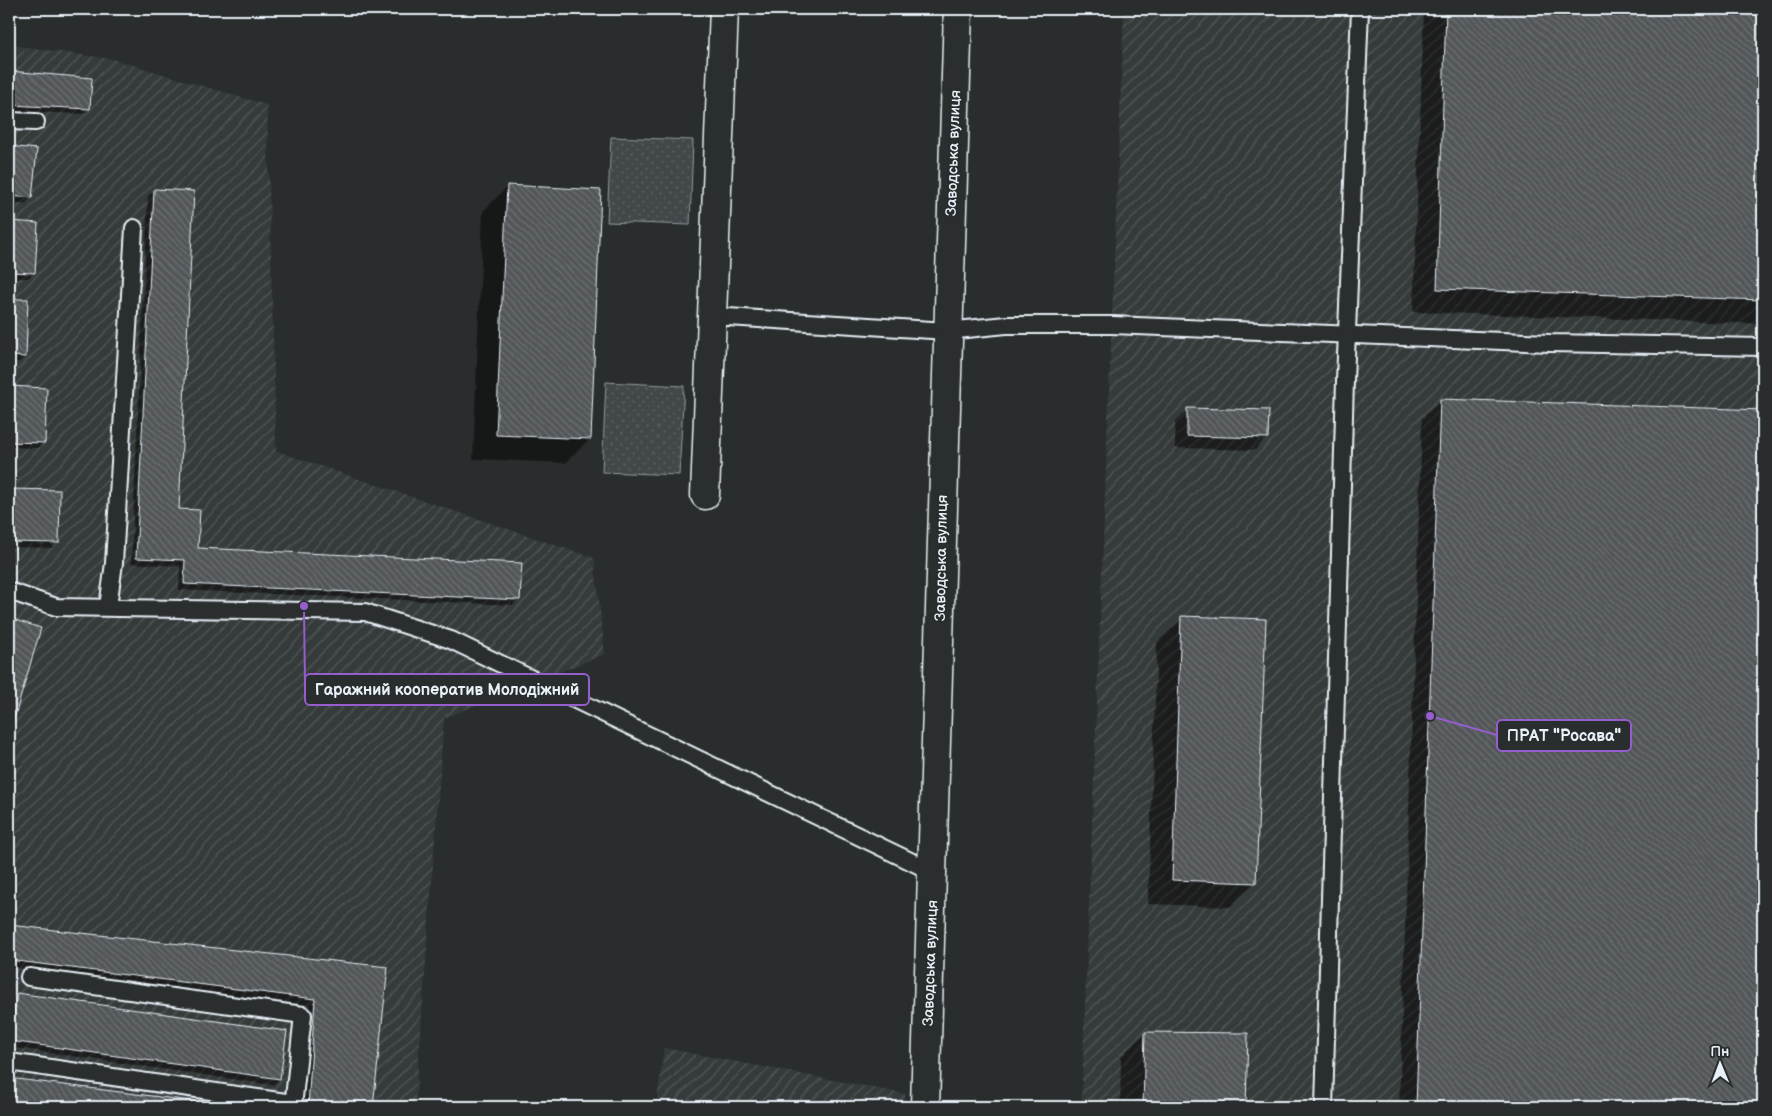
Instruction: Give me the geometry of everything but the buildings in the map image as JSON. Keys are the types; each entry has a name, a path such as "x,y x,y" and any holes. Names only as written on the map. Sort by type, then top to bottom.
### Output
{"street":[{"path":"705,495 724,9"},
{"name":"Заводська вулиця","path":"925,1107 934,872 947,331 958,9"}],"lane":[{"path":"1324,1107 1347,333 1360,9"},
{"path":"9,121 36,122"},
{"path":"108,607 114,563 134,228"},
{"path":"713,316 947,331 1006,325 1112,325 1347,333 1550,343 1763,347"},
{"path":"9,591 56,607 365,612 451,640 934,872"},
{"path":"9,1062 293,1105 303,1014 28,977"}],"shaded area":[{"path":"1124,9 1763,9 1763,1107 1081,1107"},
{"path":"9,45 112,59 267,105 276,451 594,558 605,654 444,718 415,1107 9,1107"},
{"path":"611,137 693,140 690,225 607,222"},
{"path":"606,382 684,386 679,475 602,472"},
{"path":"664,1048 905,1094 905,1107 656,1107"}],"place":[{"name":"Гаражний кооператив Молодіжний","path":"304,606"},
{"name":"ПРАТ \"Росава\"","path":"1430,716"}]}
